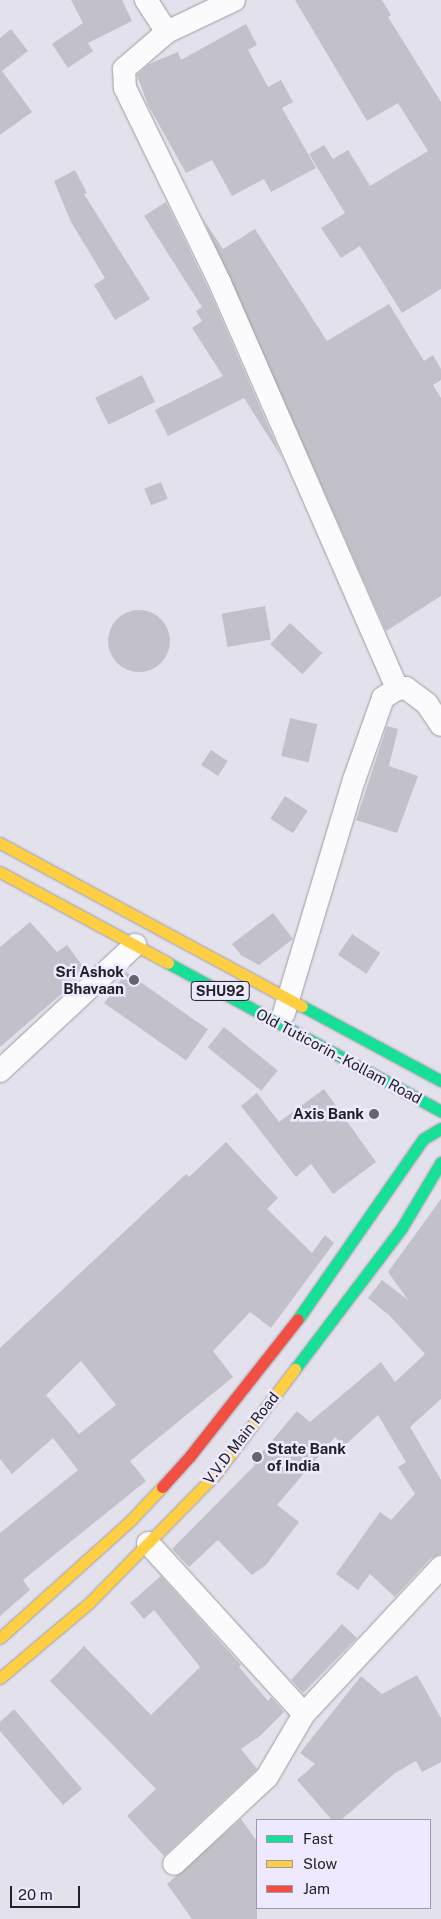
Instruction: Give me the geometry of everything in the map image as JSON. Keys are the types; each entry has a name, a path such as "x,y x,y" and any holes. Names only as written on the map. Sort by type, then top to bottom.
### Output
{"main road":[{"path":"0,843 441,1081"},
{"name":"Old Tuticorin - Kollam Road","path":"0,872 441,1111"},
{"name":"V.V.D Main Road","path":"0,1678 89,1603 190,1456 316,1297 423,1139 441,1128"},
{"name":"V.V.D Main Road","path":"0,1638 215,1475 400,1229 441,1162"}],"street":[{"path":"146,0 167,32"},
{"path":"234,0 167,32 124,68 125,88 220,283 397,689"},
{"path":"281,1024 365,748 383,698 397,689 406,688 414,692 441,725"},
{"path":"0,1071 135,945"},
{"path":"139,1531 304,1714"},
{"path":"174,1864 267,1777 304,1714 441,1567"}],"building":[{"path":"71,0 122,0 132,21 88,43 93,51 68,68 52,44 83,23"},
{"path":"295,0 382,0 391,15 388,17 441,102 441,289 402,313 360,246 341,258 321,228 345,213 309,154 324,145 333,159 348,150 370,186 428,151 398,103 367,121"},
{"path":"246,24 257,45 248,50 268,87 281,80 293,102 282,108 316,168 271,192 264,179 232,196 212,160 186,173 148,105 137,75 149,64 178,52 181,60"},
{"path":"11,29 28,51 2,71 32,112 0,135 0,38"},
{"path":"75,170 87,193 84,194 150,299 115,320 94,285 105,278 71,222 54,181"},
{"path":"166,202 208,288 282,458 244,398 168,436 155,410 223,376 192,328 202,321 196,311 202,307 144,216"},
{"path":"203,219 223,249 255,229 327,341 389,304 424,361 433,355 441,369 441,380 433,385 441,398 441,596 386,631"},
{"path":"142,375 155,402 108,425 95,398"},
{"path":"161,482 168,499 151,505 144,489"},
{"path":"265,606 271,639 228,647 222,614"},
{"path":"133,610 145,610 161,619 168,629 170,641 168,653 161,663 145,672 133,672 122,667 113,658 108,647 108,635 113,624 122,615"},
{"path":"290,623 322,653 302,674 270,644"},
{"path":"290,718 317,724 309,762 281,756"},
{"path":"387,726 398,729 389,766 418,776 397,833 356,820"},
{"path":"211,750 228,761 218,776 201,765"},
{"path":"285,796 308,811 293,833 270,819"},
{"path":"273,913 293,939 259,965 241,955 232,944"},
{"path":"30,922 57,952 67,945 87,972 0,1047 0,947"},
{"path":"352,934 380,953 366,974 338,955"},
{"path":"126,972 208,1029 186,1060 104,1003"},
{"path":"224,1027 278,1070 261,1091 208,1047"},
{"path":"324,1089 376,1162 333,1194 311,1164 296,1177 241,1106 257,1093 279,1122"},
{"path":"226,1142 278,1198 267,1209 312,1253 325,1235 334,1243 271,1328 250,1312 213,1351 233,1377 130,1461 146,1481 23,1580 30,1590 0,1616 0,1533 78,1470 53,1438 12,1474 0,1459 0,1348 186,1174 189,1177","holes":["81,1361 116,1405 79,1434 46,1395"]},
{"path":"441,1199 441,1399 410,1427 441,1480 441,1554 431,1558 395,1597 370,1574 358,1590 336,1574 380,1512 391,1520 415,1494 398,1467 406,1462 378,1415 344,1446 335,1437 277,1505 299,1522 266,1565 252,1575 218,1540 189,1567 172,1549 255,1465 253,1463 297,1411 310,1422 381,1362 395,1382 425,1354 390,1316 368,1298 382,1280 408,1300 388,1272"},
{"path":"161,1576 241,1665 239,1667 268,1701 271,1697 284,1712 260,1736 241,1749 257,1769 164,1856 127,1816 156,1789 50,1681 84,1646 151,1715 200,1667 154,1610 144,1619 130,1603"},
{"path":"342,1624 357,1638 303,1693 291,1680"},
{"path":"417,1675 441,1718 441,1762 422,1772 416,1761 395,1773 342,1819 331,1819 297,1780 315,1764 300,1753 361,1676 382,1694"},
{"path":"14,1709 82,1789 63,1805 0,1731 0,1722"},
{"path":"241,1819 256,1840 257,1919 192,1919 167,1884"}],"traffic: fast":[{"path":"168,963 441,1111"},
{"path":"302,1006 441,1081"},
{"path":"298,1319 423,1139 441,1128"},
{"path":"295,1369 401,1229 441,1162"}],"traffic: slow":[{"path":"0,843 302,1006"},
{"path":"0,872 168,963"},
{"path":"0,1678 89,1603 215,1475 295,1369"},
{"path":"0,1638 131,1520 162,1487"}],"traffic: jam":[{"path":"162,1487 190,1456 298,1319"}],"place":[{"name":"Sri Ashok Bhavaan","path":"134,980"},
{"name":"Axis Bank","path":"374,1114"},
{"name":"State Bank of India","path":"257,1457"}]}
